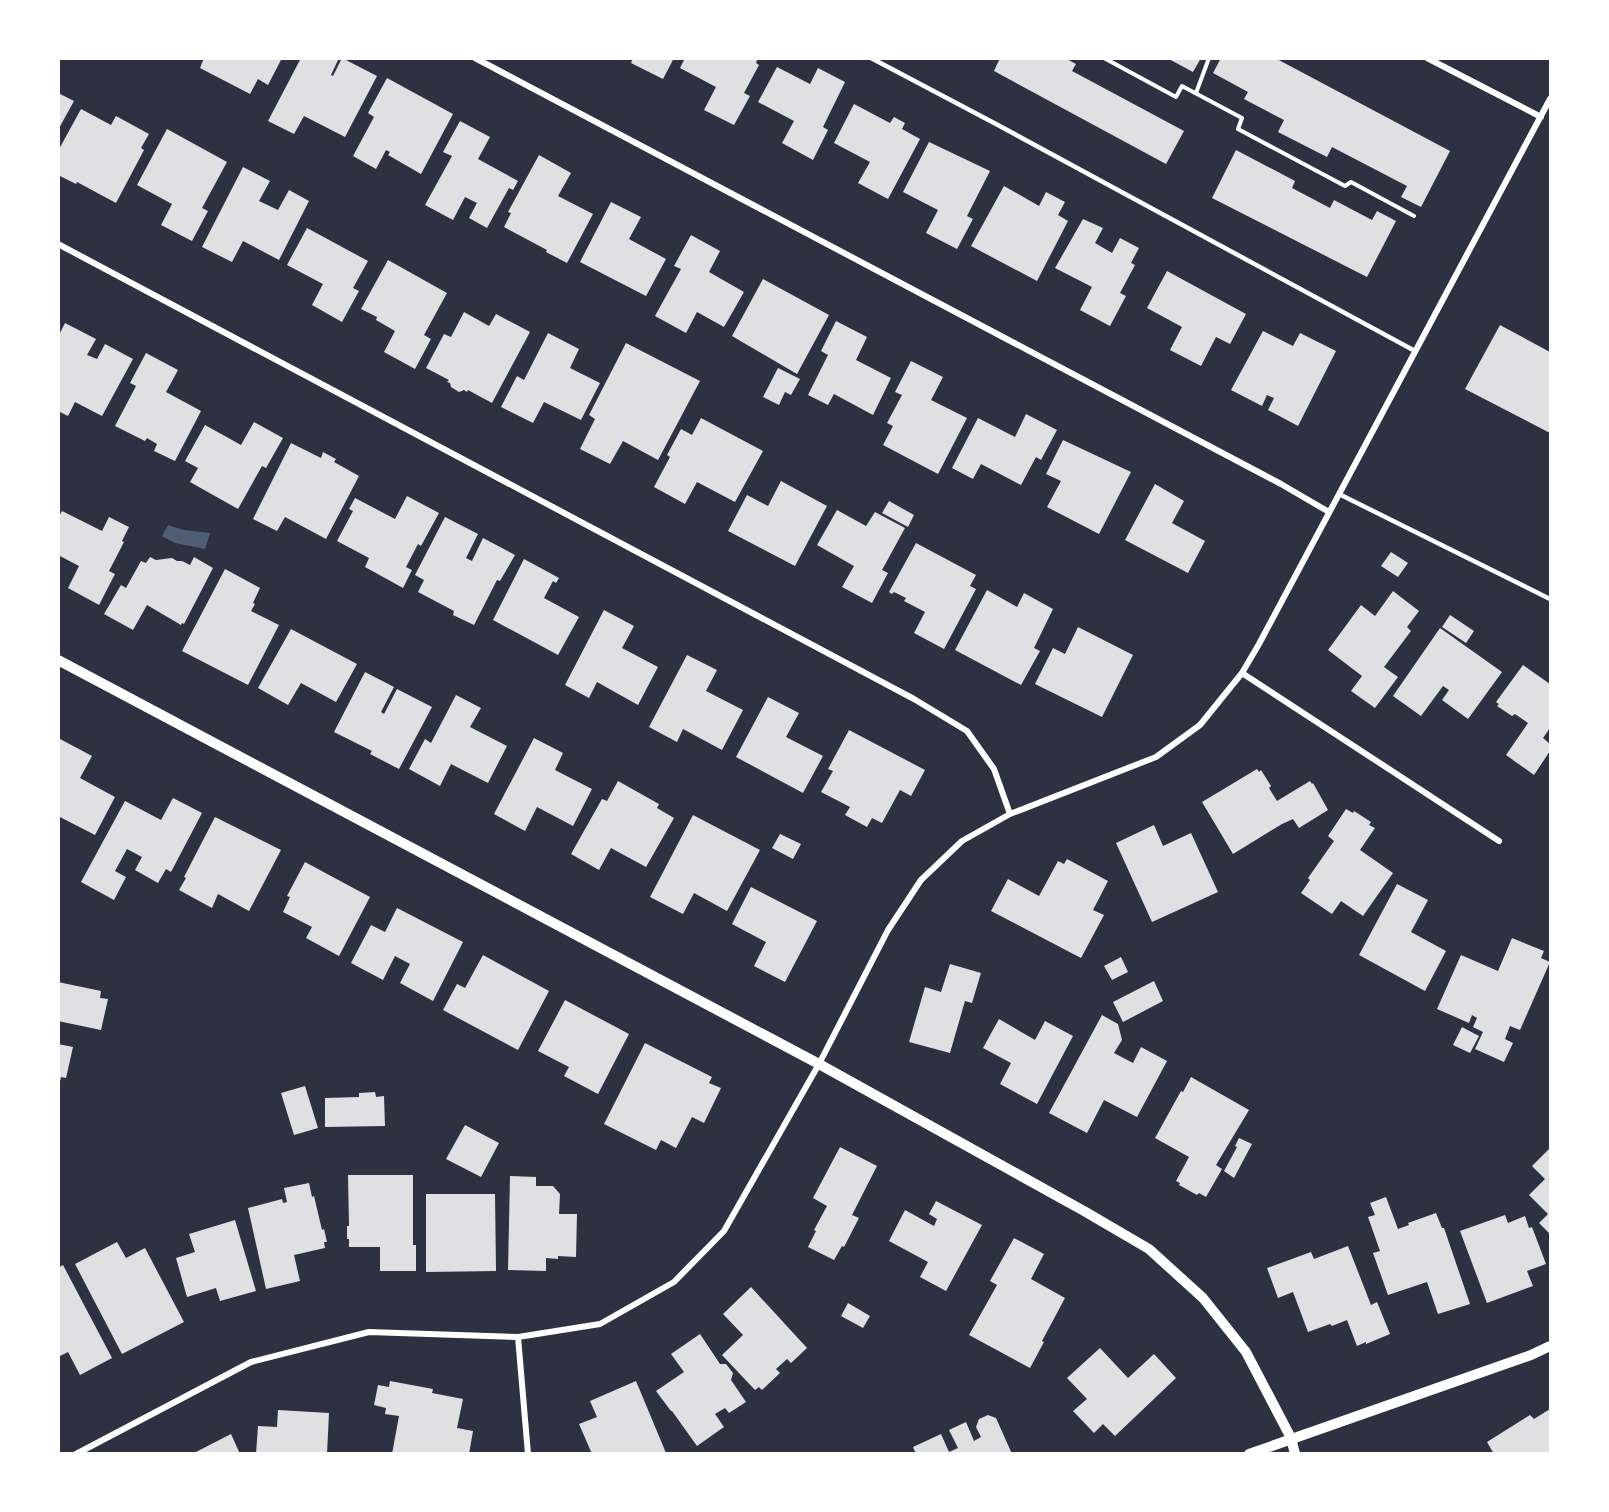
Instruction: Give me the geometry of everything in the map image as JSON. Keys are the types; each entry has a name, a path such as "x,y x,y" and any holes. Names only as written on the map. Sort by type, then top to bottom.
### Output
{"street":[{"path":"475,58 1270,478 1329,512"},
{"path":"1427,58 1541,117"},
{"path":"76,1454 251,1362 369,1332 518,1338 600,1324 674,1282 724,1231 819,1064 888,930 921,880 962,841 1010,814 1156,757 1200,725 1242,673 1551,99"},
{"path":"58,244 941,715 967,731 994,769 1010,814"},
{"path":"58,660 819,1064 1149,1249 1203,1298 1246,1352 1291,1438 1295,1454"},
{"path":"1242,673 1499,841"},
{"path":"518,1338 528,1454"},
{"path":"1249,1454 1551,1346"}],"lane":[{"path":"871,58 1415,351"},
{"path":"1339,494 1551,599"}],"path":[{"path":"1104,58 1176,97 1182,86 1196,93 1242,118 1238,129 1345,186 1351,182 1414,216"},
{"path":"1196,93 1209,58"}],"water":[{"path":"168,525 184,530 210,533 205,549 175,543 162,536"}],"building":[{"path":"204,58 282,58 268,85 258,79 250,94 200,68"},
{"path":"301,58 339,58 331,75 333,76 342,58 377,76 345,137 304,116 294,134 268,121"},
{"path":"633,58 674,58 663,79 631,63"},
{"path":"685,58 758,58 756,63 759,65 744,93 750,96 734,125 704,110 716,87 680,68"},
{"path":"1000,58 1065,58 1076,64 1072,71 1184,131 1166,164 994,71"},
{"path":"1167,58 1201,58 1193,72"},
{"path":"1221,58 1275,58 1450,151 1421,207 1401,197 1407,186 1332,147 1327,157 1278,132 1284,120 1244,99 1248,92 1213,73"},
{"path":"777,67 810,84 818,68 845,82 823,127 828,130 813,160 782,143 794,121 758,102"},
{"path":"387,78 453,114 421,174 388,155 390,152 386,150 376,169 353,156 374,117 368,113"},
{"path":"58,93 74,101 58,130"},
{"path":"854,104 890,123 894,117 905,123 902,129 920,139 888,199 858,183 870,162 834,143"},
{"path":"81,109 111,125 116,116 149,134 141,148 144,150 116,203 77,182 76,184 58,175 58,151"},
{"path":"460,121 490,137 478,159 518,181 513,190 509,188 487,228 469,218 477,203 465,197 453,220 425,205 452,156 443,152"},
{"path":"167,129 227,162 202,208 208,211 192,241 161,225 172,204 137,185"},
{"path":"929,142 990,171 967,216 973,219 957,249 926,233 938,210 903,192"},
{"path":"1236,150 1295,181 1292,188 1330,208 1334,200 1372,220 1377,211 1396,221 1367,277 1212,198"},
{"path":"539,155 571,173 558,196 593,214 567,263 504,227 511,213 508,212"},
{"path":"243,167 270,181 259,201 278,210 289,190 309,201 279,260 243,241 232,262 202,247"},
{"path":"1004,186 1039,206 1046,192 1065,202 1058,215 1068,221 1037,281 971,246"},
{"path":"611,202 641,217 629,239 666,259 646,296 580,262"},
{"path":"1083,219 1103,228 1095,243 1112,253 1120,238 1139,248 1131,263 1135,265 1120,293 1126,296 1110,326 1080,310 1092,287 1055,268"},
{"path":"307,228 368,261 353,288 359,291 342,322 312,305 323,284 287,265"},
{"path":"691,235 720,251 709,272 744,292 724,327 697,312 686,333 655,316 681,269 674,266"},
{"path":"388,260 447,293 424,335 431,339 415,369 384,352 395,331 376,320 377,317 361,309"},
{"path":"1167,271 1246,314 1230,344 1216,337 1201,366 1170,350 1182,327 1147,308"},
{"path":"763,279 829,315 797,374 732,336"},
{"path":"464,312 489,326 496,314 530,332 492,403 468,390 459,392 451,387 447,382 449,380 426,368 444,334 451,337"},
{"path":"836,321 867,337 856,360 891,378 873,415 834,394 828,405 808,395 828,355 821,351"},
{"path":"65,323 96,339 87,355 97,359 105,344 133,359 102,416 75,402 68,416 58,411 58,337"},
{"path":"1500,325 1550,352 1550,433 1465,389"},
{"path":"1263,331 1293,346 1300,333 1336,351 1298,426 1268,410 1274,398 1267,395 1262,406 1231,390"},
{"path":"548,333 579,349 570,368 600,383 581,420 544,402 533,423 501,407 517,376 524,380"},
{"path":"626,343 700,381 658,460 623,441 610,464 580,449 595,419 589,415"},
{"path":"146,353 178,370 166,392 201,411 175,461 154,451 157,444 147,438 145,441 115,426 136,386 130,383"},
{"path":"911,361 943,377 931,400 967,418 938,474 883,445 893,426 887,423 902,395 895,392"},
{"path":"778,368 800,379 791,395 785,392 779,405 763,397"},
{"path":"1026,414 1057,430 1041,460 1036,457 1021,485 981,464 973,479 952,468 978,418 1015,437"},
{"path":"701,418 763,451 735,502 697,482 685,504 654,487 670,457 667,455 681,429 692,435"},
{"path":"254,422 283,438 266,468 262,466 238,509 190,482 198,468 185,461 205,425 241,445"},
{"path":"1063,440 1131,472 1099,534 1047,507 1061,481 1046,474"},
{"path":"291,443 321,458 323,452 336,459 334,462 359,476 326,539 285,517 277,531 253,519"},
{"path":"781,481 827,506 795,566 728,531 747,495 768,506"},
{"path":"1155,484 1184,501 1172,523 1205,541 1188,573 1125,540"},
{"path":"407,496 439,513 421,546 418,544 406,567 412,570 403,588 365,567 369,558 337,541 353,511 349,509 355,498 395,519"},
{"path":"889,501 914,515 908,527 882,513"},
{"path":"837,510 866,526 875,512 905,528 882,570 888,573 872,603 842,587 854,566 817,545"},
{"path":"62,511 102,531 109,517 129,527 109,571 115,574 99,605 68,588 79,566 58,555 58,518"},
{"path":"445,517 478,534 466,558 472,561 483,538 515,555 500,581 497,580 474,625 453,615 454,611 418,592 424,580 415,575"},
{"path":"916,543 976,575 970,586 976,589 944,649 914,633 925,612 904,601 906,598 889,592"},
{"path":"1391,552 1408,563 1398,577 1381,566"},
{"path":"150,557 156,560 172,558 190,565 194,557 213,568 184,624 181,625 147,605 133,630 104,614 121,585 126,588 141,561 146,563"},
{"path":"524,559 559,578 556,583 553,581 544,598 579,617 558,655 493,620"},
{"path":"225,569 260,588 251,611 279,625 248,685 182,651"},
{"path":"987,590 1017,607 1024,593 1053,609 1034,648 1040,651 1021,685 955,650"},
{"path":"1393,591 1419,611 1407,627 1411,631 1384,667 1398,677 1375,708 1351,691 1362,676 1328,650 1361,605 1375,616"},
{"path":"604,610 634,626 622,648 658,667 638,705 597,682 589,698 565,685"},
{"path":"1450,615 1474,631 1466,643 1442,627"},
{"path":"1078,627 1133,655 1102,717 1035,684 1053,648 1065,654"},
{"path":"1440,628 1502,672 1468,719 1442,700 1449,690 1443,686 1421,716 1393,696"},
{"path":"291,629 357,664 336,702 301,683 288,705 258,688"},
{"path":"687,655 717,670 706,691 743,710 722,750 683,729 677,742 649,727"},
{"path":"1523,665 1550,684 1550,728 1543,738 1550,744 1550,751 1534,775 1506,755 1528,723 1515,714 1512,716 1497,706 1499,704 1496,702"},
{"path":"365,672 394,687 381,712 384,714 397,689 432,707 399,769 370,754 372,751 334,732"},
{"path":"456,695 481,708 470,727 507,746 488,783 451,764 440,786 409,769 425,739 431,743"},
{"path":"768,697 799,713 786,737 823,756 803,793 736,757"},
{"path":"849,730 925,770 911,796 900,790 882,823 872,818 867,827 845,815 850,807 821,792 833,771 828,769"},
{"path":"534,738 563,753 555,770 592,789 573,826 537,807 525,831 494,814"},
{"path":"60,739 92,756 80,778 115,797 95,835 58,816 58,742"},
{"path":"1257,769 1259,772 1261,770 1271,786 1269,788 1277,801 1310,781 1328,810 1299,828 1293,819 1282,824 1233,854 1202,802"},
{"path":"618,781 659,804 657,808 674,818 646,867 611,848 599,870 571,854 602,799 607,801"},
{"path":"173,798 202,813 171,872 166,869 158,883 135,870 142,857 127,849 115,871 126,877 114,900 81,882 125,801 161,820"},
{"path":"1346,809 1353,813 1354,811 1371,822 1369,825 1375,828 1360,850 1393,873 1363,916 1341,901 1332,914 1301,893 1310,880 1308,878 1334,841 1328,836"},
{"path":"693,815 760,850 727,911 694,893 683,914 650,897"},
{"path":"215,817 281,850 249,911 218,894 212,908 179,890"},
{"path":"1154,825 1163,846 1191,833 1218,892 1152,922 1116,843"},
{"path":"780,834 801,844 793,859 772,848"},
{"path":"1067,859 1108,881 1093,910 1104,915 1081,958 991,911 1008,879 1039,896 1058,861 1064,864"},
{"path":"305,862 370,897 339,956 306,938 312,927 283,912 290,897 287,896"},
{"path":"1397,884 1428,900 1411,932 1446,951 1425,991 1359,955"},
{"path":"751,887 817,921 785,982 754,966 766,942 732,924"},
{"path":"397,908 463,942 433,1001 400,983 410,964 395,956 383,980 351,963 371,925 385,932"},
{"path":"1512,938 1544,951 1541,958 1550,962 1520,1030 1510,1026 1505,1039 1513,1043 1504,1062 1475,1049 1483,1032 1473,1027 1477,1018 1472,1015 1469,1023 1437,1009 1461,955 1498,971"},
{"path":"483,955 549,991 518,1050 443,1010 457,984 465,988"},
{"path":"1121,957 1128,972 1112,980 1104,966"},
{"path":"950,964 981,973 972,1003 965,1001 950,1053 909,1042 925,987 941,992"},
{"path":"1154,981 1163,1001 1123,1022 1113,1002"},
{"path":"58,982 101,991 100,998 108,999 101,1030 58,1021"},
{"path":"565,1000 629,1034 598,1094 564,1076 569,1067 538,1051"},
{"path":"1102,1015 1118,1024 1122,1040 1114,1053 1133,1063 1141,1047 1167,1061 1137,1117 1104,1100 1087,1133 1049,1113"},
{"path":"999,1019 1035,1040 1045,1021 1073,1036 1037,1104 1000,1084 1011,1063 983,1048"},
{"path":"1462,1027 1479,1036 1470,1053 1453,1045"},
{"path":"645,1043 712,1077 709,1083 721,1088 704,1123 692,1117 676,1148 661,1140 656,1150 604,1124"},
{"path":"58,1044 73,1047 66,1078 61,1077 59,1086"},
{"path":"1191,1077 1249,1110 1216,1165 1222,1169 1206,1197 1199,1193 1197,1195 1176,1181 1189,1157 1155,1138"},
{"path":"305,1086 318,1128 294,1135 281,1093"},
{"path":"375,1092 376,1097 384,1096 385,1126 325,1127 325,1098 359,1097 359,1093"},
{"path":"465,1125 499,1143 481,1177 446,1159"},
{"path":"1239,1138 1252,1144 1234,1178 1224,1171 1237,1147 1235,1146"},
{"path":"840,1147 877,1166 852,1215 859,1218 844,1247 842,1246 834,1260 808,1247 827,1206 813,1198"},
{"path":"1550,1148 1550,1234 1539,1223 1548,1214 1529,1195 1545,1179 1532,1166"},
{"path":"348,1175 413,1175 413,1245 416,1245 416,1271 380,1271 380,1247 349,1247 349,1239 347,1239"},
{"path":"510,1176 536,1177 536,1186 553,1186 560,1194 559,1214 577,1214 576,1257 546,1258 546,1271 508,1270"},
{"path":"309,1183 322,1230 324,1229 327,1242 324,1242 325,1248 294,1255 300,1281 266,1289 248,1208 282,1199 283,1203 287,1202 284,1188"},
{"path":"426,1194 495,1194 496,1271 426,1272"},
{"path":"1386,1197 1398,1229 1436,1213 1444,1228 1470,1304 1438,1314 1427,1282 1388,1295 1373,1253 1380,1251 1368,1217 1375,1215 1370,1203"},
{"path":"936,1201 982,1225 946,1291 920,1277 928,1262 889,1241 905,1210 934,1226 937,1219 929,1214"},
{"path":"1505,1215 1508,1223 1525,1216 1529,1228 1532,1227 1546,1264 1527,1271 1533,1286 1487,1303 1460,1231"},
{"path":"235,1220 256,1291 220,1301 216,1288 187,1297 176,1258 195,1252 189,1234"},
{"path":"1014,1238 1044,1254 1031,1279 1065,1298 1030,1368 969,1335 997,1285 990,1281"},
{"path":"117,1242 126,1258 145,1248 184,1322 122,1354 75,1264"},
{"path":"1348,1246 1371,1305 1377,1302 1390,1334 1357,1346 1347,1320 1308,1332 1293,1292 1278,1298 1267,1268 1311,1252 1314,1259"},
{"path":"63,1265 112,1358 80,1375 68,1352 58,1357 58,1268"},
{"path":"751,1287 807,1348 791,1363 787,1359 776,1369 780,1373 762,1390 759,1387 755,1390 722,1355 743,1335 723,1314"},
{"path":"848,1303 870,1316 863,1328 841,1316"},
{"path":"700,1334 720,1364 726,1364 733,1373 731,1380 746,1402 729,1413 725,1408 715,1414 724,1427 697,1446 656,1391 684,1372 671,1354"},
{"path":"1100,1348 1128,1378 1154,1354 1176,1378 1115,1436 1103,1424 1094,1433 1073,1411 1087,1399 1067,1378"},
{"path":"390,1381 433,1389 432,1393 463,1399 457,1428 473,1431 469,1454 392,1454 399,1416 385,1414 386,1408 374,1405 378,1385 389,1387"},
{"path":"636,1381 666,1453 592,1454 579,1424 597,1417 590,1401"},
{"path":"1550,1409 1550,1454 1494,1454 1487,1442 1530,1415 1534,1419"},
{"path":"278,1410 329,1413 327,1454 256,1454 258,1426 277,1427"},
{"path":"988,1415 996,1418 1012,1454 916,1454 913,1447 941,1434 949,1452 958,1448 949,1430 966,1422 974,1441 981,1437 976,1427 979,1419"},
{"path":"231,1434 240,1454 192,1454"}]}
